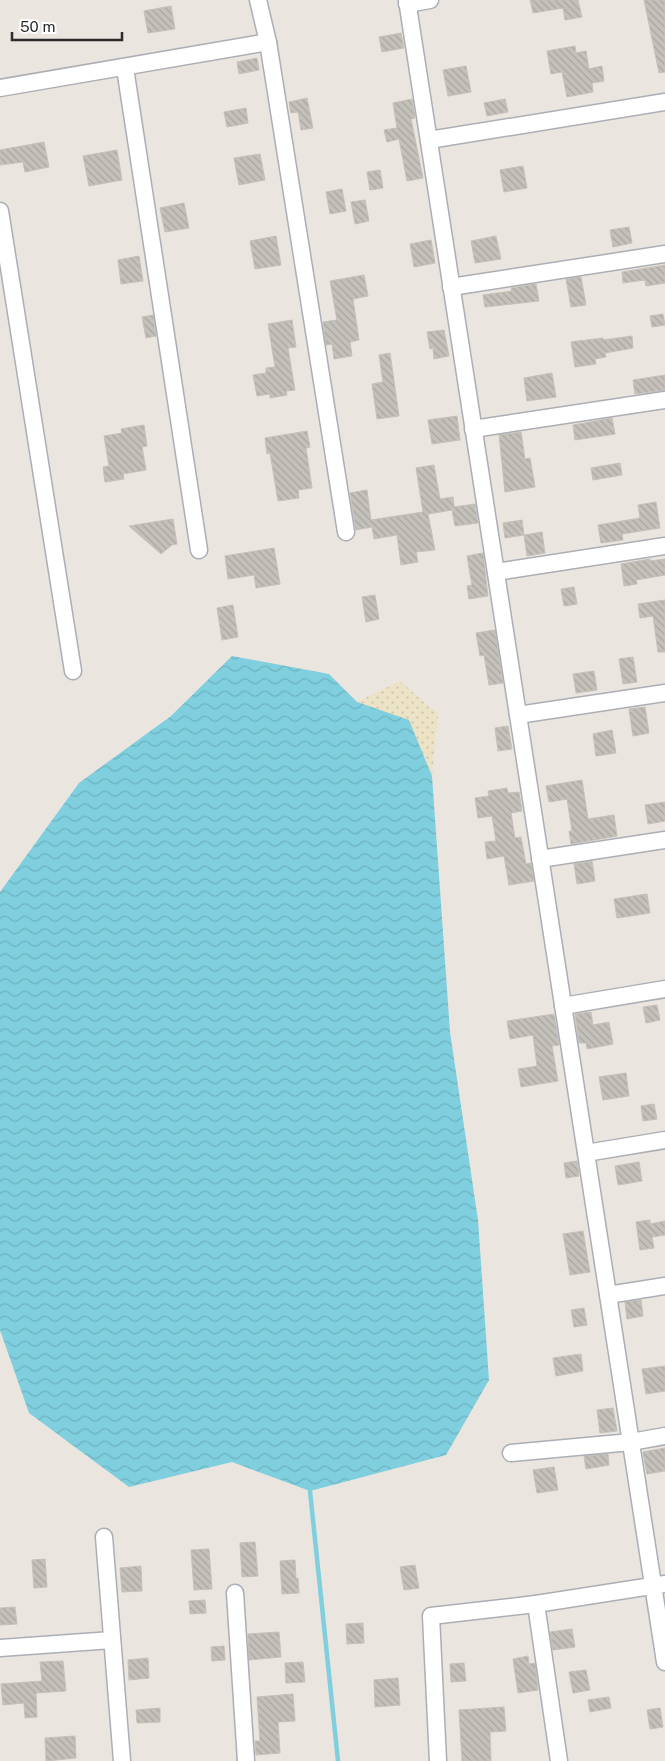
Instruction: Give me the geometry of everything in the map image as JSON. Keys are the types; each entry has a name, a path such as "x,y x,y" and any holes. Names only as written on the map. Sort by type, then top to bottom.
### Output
{"street":[{"path":"258,0 268,42 346,532"},
{"path":"430,0 407,2 631,1442 659,1585 665,1662"},
{"path":"0,88 268,42"},
{"path":"125,68 199,550"},
{"path":"429,140 665,102"},
{"path":"0,211 74,671"},
{"path":"452,287 665,254"},
{"path":"474,428 665,400"},
{"path":"496,572 665,546"},
{"path":"518,715 665,693"},
{"path":"540,859 665,840"},
{"path":"563,1006 665,990"},
{"path":"586,1152 665,1140"},
{"path":"608,1295 665,1286"},
{"path":"511,1454 631,1442 665,1436"},
{"path":"104,1537 122,1761"},
{"path":"438,1761 431,1616 536,1604 659,1585"},
{"path":"235,1593 246,1761"},
{"path":"536,1604 559,1761"},
{"path":"0,1648 112,1640"}],"sand":[{"path":"400,681 438,714 432,776 408,720 357,702"}],"water":[{"path":"232,656 329,674 357,702 409,720 432,776 450,1032 478,1220 489,1380 446,1455 310,1491 232,1462 129,1487 29,1413 0,1330 0,892 79,783 171,716"}],"building":[{"path":"530,0 578,0 582,17 565,20 563,8 533,13"},
{"path":"644,0 665,0 665,72 659,73"},
{"path":"171,6 175,29 148,33 144,11"},
{"path":"401,33 404,48 382,52 379,37"},
{"path":"575,46 576,53 586,51 589,69 602,66 604,81 592,83 593,92 567,97 562,72 551,74 547,51"},
{"path":"257,58 259,70 239,74 237,62"},
{"path":"466,66 471,92 448,96 443,70"},
{"path":"307,98 313,128 301,130 298,112 291,113 289,102"},
{"path":"412,99 415,118 411,119 423,178 407,181 399,139 387,142 384,130 397,128 393,103"},
{"path":"505,99 508,112 487,116 484,103"},
{"path":"246,108 248,123 227,127 224,112"},
{"path":"44,142 49,167 25,172 23,162 0,165 0,150"},
{"path":"117,150 122,180 89,186 83,156"},
{"path":"260,154 265,180 239,185 234,158"},
{"path":"523,166 527,188 504,192 500,170"},
{"path":"380,170 383,188 370,190 367,172"},
{"path":"342,189 346,211 330,214 326,192"},
{"path":"365,200 369,221 355,224 351,202"},
{"path":"184,203 189,228 165,232 160,208"},
{"path":"629,227 632,243 613,247 610,230"},
{"path":"276,236 281,265 255,269 250,241"},
{"path":"496,236 501,259 475,263 471,241"},
{"path":"431,240 435,263 414,267 410,244"},
{"path":"139,256 143,281 121,284 118,260"},
{"path":"665,265 665,283 646,286 645,280 623,283 622,272"},
{"path":"364,275 368,296 353,299 359,340 350,342 352,356 334,359 332,344 326,345 323,322 337,320 330,281"},
{"path":"581,277 586,305 571,307 566,279"},
{"path":"536,284 539,301 485,307 483,295 512,291 511,288"},
{"path":"663,314 665,325 652,327 650,316"},
{"path":"153,315 156,336 146,338 142,317"},
{"path":"292,320 296,347 288,348 295,390 286,391 287,395 270,398 270,394 257,396 253,375 266,373 266,368 275,367 268,324"},
{"path":"444,330 449,356 434,359 433,348 430,349 427,332"},
{"path":"632,336 633,348 605,353 606,357 595,359 596,364 575,367 571,342"},
{"path":"390,353 399,416 377,419 372,384 383,382 379,355"},
{"path":"552,373 556,397 527,401 524,378"},
{"path":"665,375 665,390 635,394 633,380"},
{"path":"457,416 460,440 432,444 428,420"},
{"path":"612,418 615,434 575,440 573,425"},
{"path":"144,425 147,446 142,447 146,470 123,474 124,479 105,482 103,467 109,466 104,436 122,433 121,429"},
{"path":"307,431 310,447 306,448 312,488 298,490 299,498 278,501 270,453 267,454 265,438"},
{"path":"521,432 525,459 530,458 535,487 505,492 499,435"},
{"path":"620,463 622,475 593,480 591,468"},
{"path":"434,465 440,499 453,497 454,507 475,504 478,523 455,526 452,510 428,514 435,550 416,552 418,562 401,565 397,535 374,539 372,527 356,530 350,493 367,490 371,520 423,512 416,468"},
{"path":"656,502 660,528 622,534 623,540 601,543 598,525 640,518 638,505"},
{"path":"173,519 177,544 172,545 161,554 129,526"},
{"path":"522,520 524,535 505,538 503,523"},
{"path":"542,532 545,553 527,556 524,535"},
{"path":"274,548 280,584 256,588 254,575 228,579 225,556"},
{"path":"483,553 488,596 469,599 467,586 472,585 467,556"},
{"path":"650,559 650,561 665,559 665,575 636,580 637,584 624,586 621,564"},
{"path":"574,587 577,604 564,606 561,589"},
{"path":"375,595 379,619 366,622 362,597"},
{"path":"665,600 665,652 658,652 653,616 640,618 638,604"},
{"path":"233,605 238,637 222,640 217,608"},
{"path":"495,630 503,683 489,685 484,655 480,656 476,633"},
{"path":"633,657 637,682 623,684 619,659"},
{"path":"594,671 597,690 576,693 573,674"},
{"path":"645,707 649,733 633,736 629,709"},
{"path":"508,726 512,749 498,751 495,728"},
{"path":"612,730 616,753 596,756 593,734"},
{"path":"582,780 588,819 614,815 617,836 571,844 569,831 572,831 567,799 549,802 546,786"},
{"path":"507,788 508,793 519,792 522,811 511,813 515,838 521,837 526,864 531,863 534,881 509,885 504,856 487,859 485,842 496,841 492,816 478,818 475,798 489,796 488,791"},
{"path":"665,802 665,821 648,824 645,805"},
{"path":"592,861 595,881 577,884 574,864"},
{"path":"647,894 650,913 617,918 614,899"},
{"path":"657,1005 660,1020 646,1023 643,1007"},
{"path":"591,1012 593,1025 609,1022 613,1044 587,1049 586,1043 579,1043 575,1014"},
{"path":"554,1014 559,1045 552,1046 558,1081 521,1087 518,1069 537,1066 533,1035 510,1039 507,1021"},
{"path":"626,1073 629,1096 603,1100 599,1077"},
{"path":"654,1104 657,1119 643,1121 641,1106"},
{"path":"577,1161 579,1176 566,1178 564,1163"},
{"path":"639,1162 642,1181 618,1185 615,1166"},
{"path":"650,1220 650,1224 665,1221 665,1235 652,1237 654,1248 640,1250 636,1222"},
{"path":"583,1231 590,1272 570,1275 563,1234"},
{"path":"641,1300 643,1316 627,1319 625,1302"},
{"path":"584,1308 587,1325 574,1327 571,1310"},
{"path":"581,1354 583,1371 556,1376 553,1358"},
{"path":"665,1366 665,1391 646,1394 642,1369"},
{"path":"613,1408 617,1431 600,1433 597,1410"},
{"path":"665,1448 665,1471 647,1474 643,1452"},
{"path":"608,1454 609,1465 586,1469 584,1456"},
{"path":"554,1467 558,1490 537,1493 533,1470"},
{"path":"255,1542 258,1576 242,1577 240,1543"},
{"path":"209,1549 212,1589 194,1590 191,1550"},
{"path":"45,1559 47,1587 34,1588 32,1560"},
{"path":"295,1560 299,1593 282,1594 280,1561"},
{"path":"415,1565 419,1588 404,1590 400,1567"},
{"path":"141,1566 142,1591 122,1592 120,1568"},
{"path":"205,1600 206,1613 190,1614 189,1601"},
{"path":"15,1607 17,1624 0,1625 0,1608"},
{"path":"363,1623 364,1643 347,1644 346,1624"},
{"path":"572,1629 575,1647 553,1650 550,1632"},
{"path":"279,1632 281,1657 249,1660 248,1634"},
{"path":"224,1646 225,1660 212,1661 211,1647"},
{"path":"528,1656 529,1664 535,1663 538,1690 518,1693 513,1659"},
{"path":"148,1658 149,1678 129,1680 128,1660"},
{"path":"63,1661 66,1691 36,1693 37,1717 25,1718 24,1703 3,1705 1,1684 42,1681 40,1662"},
{"path":"303,1662 305,1682 286,1683 285,1663"},
{"path":"464,1663 466,1681 451,1682 450,1664"},
{"path":"586,1670 590,1690 573,1693 569,1672"},
{"path":"398,1678 400,1705 375,1707 374,1680"},
{"path":"293,1694 295,1721 278,1722 280,1753 256,1755 255,1741 260,1741 257,1697"},
{"path":"609,1697 611,1708 590,1712 588,1700"},
{"path":"504,1707 506,1731 490,1732 491,1761 462,1761 459,1710"},
{"path":"160,1708 160,1722 137,1723 136,1710"},
{"path":"660,1708 663,1727 650,1729 647,1710"},
{"path":"75,1736 76,1758 46,1761 45,1738"}],"waterway":[{"path":"310,1491 338,1761"}]}
